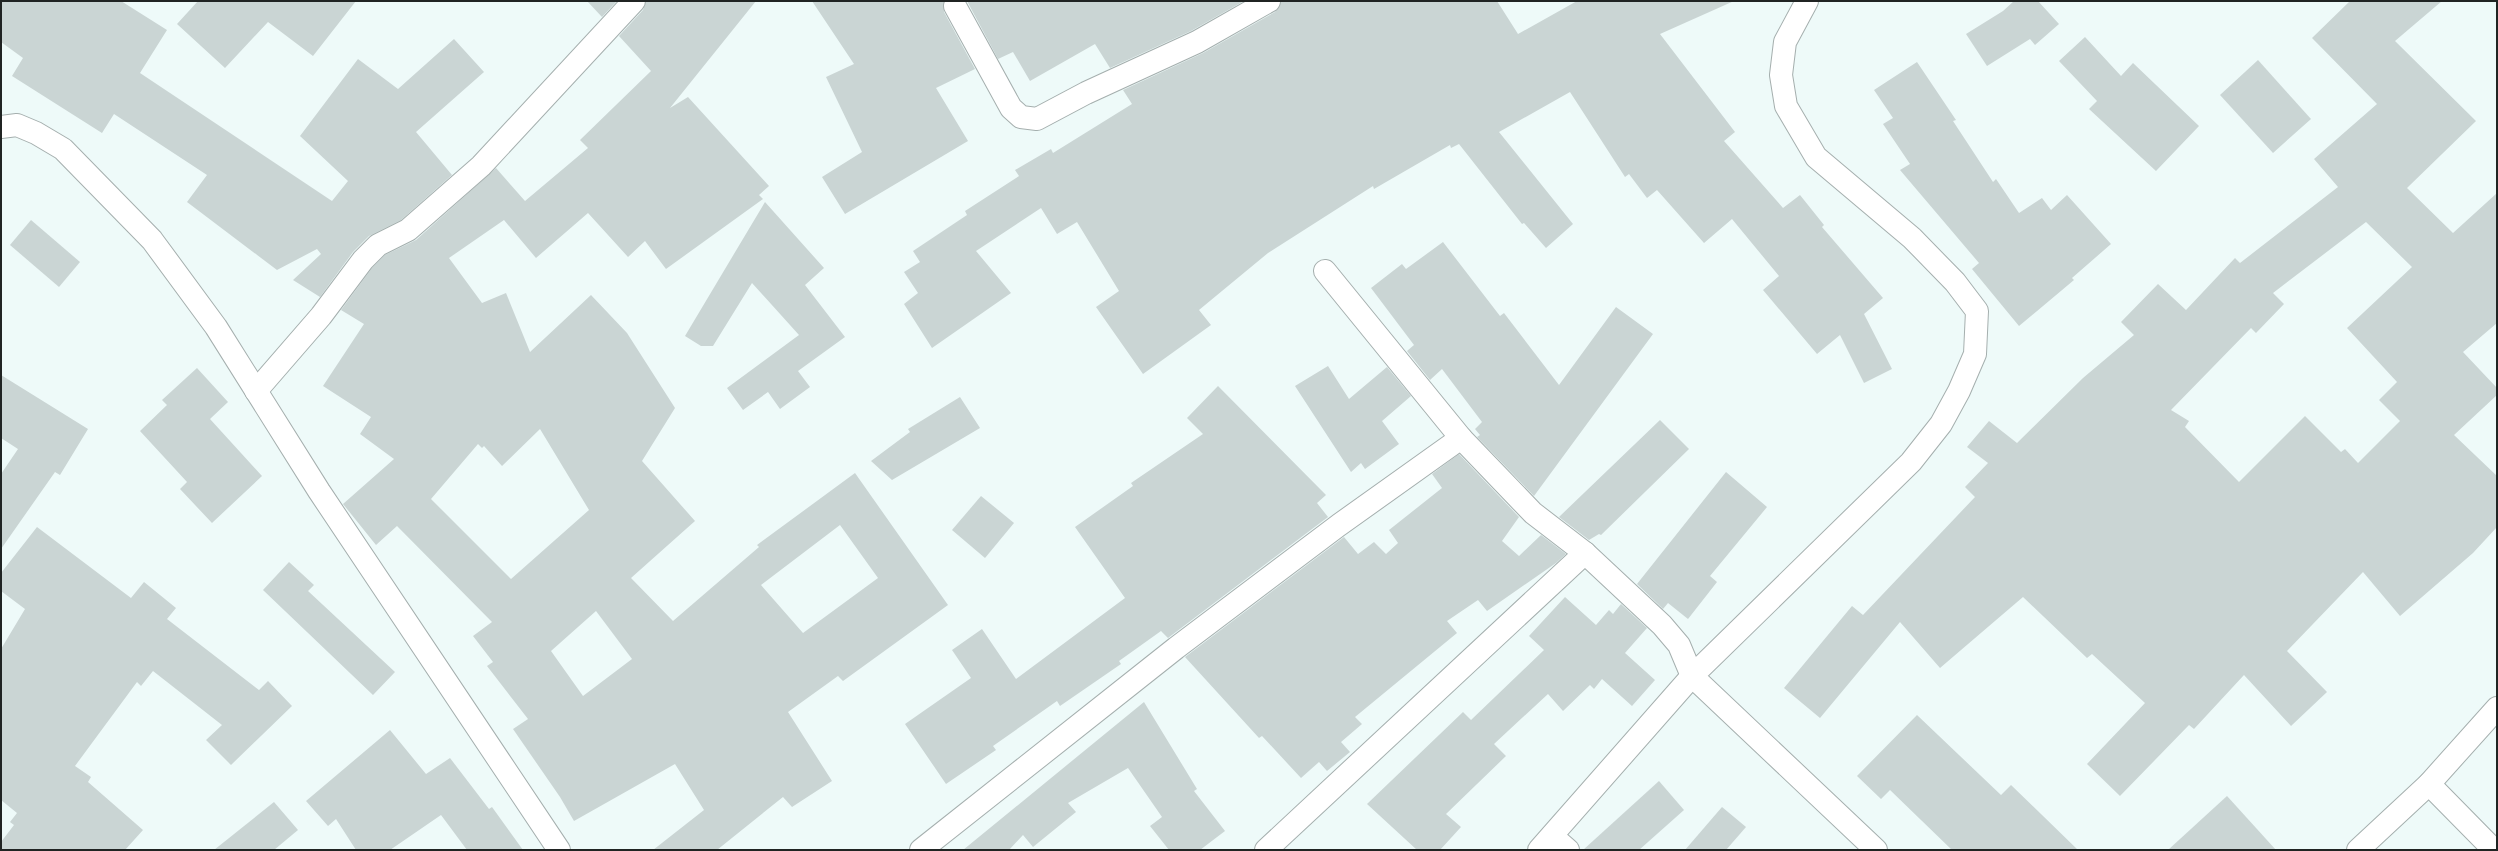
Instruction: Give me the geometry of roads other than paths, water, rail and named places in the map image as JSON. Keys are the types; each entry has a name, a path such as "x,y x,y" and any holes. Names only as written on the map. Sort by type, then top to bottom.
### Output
{"street":[{"path":"256,391 321,316 363,260 378,245 408,230 481,166 634,1"},
{"path":"955,6 1010,108 1021,117 1037,119 1086,93 1197,42 1270,1"},
{"path":"1553,845 1692,676 1912,462 1941,424 1975,354 1977,310 1955,282 1912,238 1816,156 1786,106 1781,75 1785,42 1807,1"},
{"path":"1,127 17,125 36,133 63,149 152,240 216,327 319,491 559,850"},
{"path":"1325,271 1460,438 1533,512 1585,553 1662,625 1679,645 1692,676 1876,850"},
{"path":"921,850 1176,648 1339,525 1460,438"},
{"path":"1266,850 1585,553"},
{"path":"2358,850 2429,784 2497,708"},
{"path":"2429,784 2494,850"}]}
